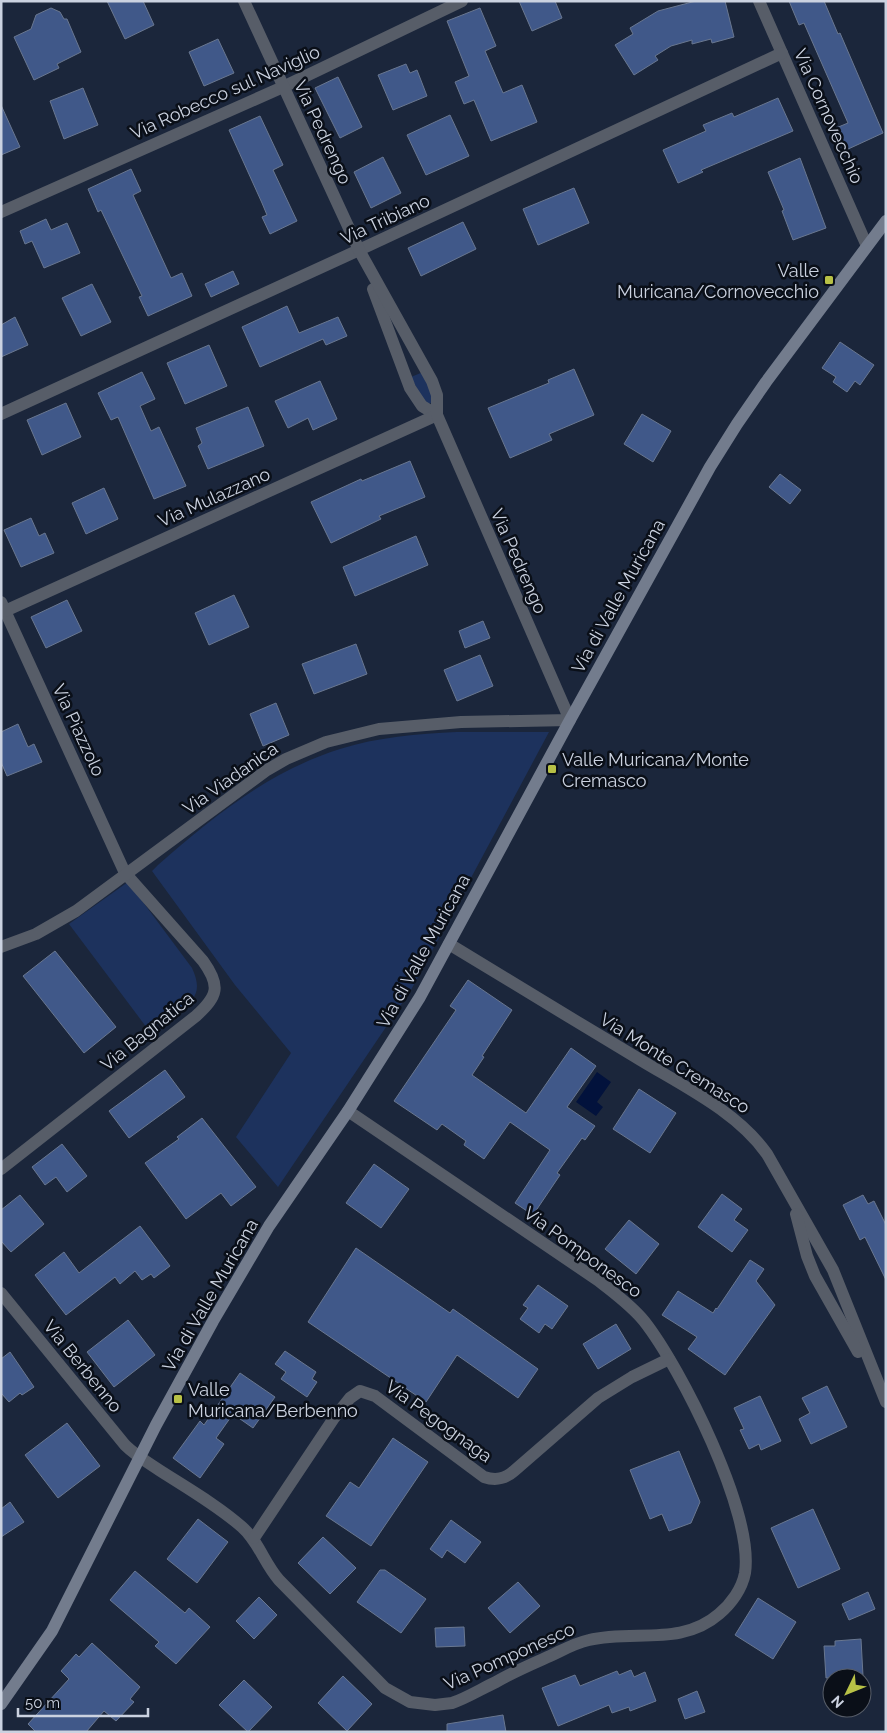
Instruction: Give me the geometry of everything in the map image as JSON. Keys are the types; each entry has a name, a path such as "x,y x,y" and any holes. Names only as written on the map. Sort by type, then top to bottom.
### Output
{"street":[{"name":"Via Pedrengo","path":"244,1 359,250 432,381 437,394 437,415 570,720"},
{"name":"Via Robecco sul Naviglio","path":"1,212 283,87 462,1"},
{"name":"Via Cornovecchio","path":"759,1 867,246"},
{"name":"Via Tribiano","path":"1,414 782,53"},
{"name":"Via di Valle Muricana","path":"1,1704 52,1631 212,1321 269,1226 348,1111 408,1017 687,506 737,424 766,382 886,221"},
{"name":"Via Pedrengo","path":"359,250 410,388 422,406 437,415"},
{"name":"Via Mulazzano","path":"3,606 437,415"},
{"name":"Via Piazzolo","path":"3,606 125,874"},
{"name":"Via Viadanica","path":"1,947 36,934 56,924 266,770 286,759 326,742 379,729 461,722 570,720"},
{"name":"Via Bagnatica","path":"1,1169 196,1016 213,999 216,991 215,984 208,969 125,874"},
{"name":"Via Monte Cremasco","path":"449,944 695,1093 736,1120 761,1145 833,1270 883,1388 886,1402"},
{"name":"Via Pomponesco","path":"140,1458 228,1516 254,1538 266,1564 273,1574 379,1683 402,1699 419,1704 443,1705 458,1701 582,1642 610,1637 659,1636 698,1628 718,1615 734,1596 744,1574 745,1552 741,1529 718,1457 670,1359 642,1319 622,1299 557,1252 348,1111"},
{"path":"790,1194 807,1256 815,1276 883,1388"},
{"name":"Via Berbenno","path":"1,1293 120,1440 140,1458"},
{"name":"Via Pegognaga","path":"254,1538 334,1418 357,1392 364,1392 375,1396 484,1477 499,1479 509,1476 598,1398 632,1377 670,1359"}],"shaded area":[{"path":"423,372 431,386 431,403 425,405 411,377"},
{"path":"457,732 549,732 411,990 278,1187 236,1137 291,1053 235,985 152,871 221,813 243,797 289,770 354,745 413,735"},
{"path":"128,882 192,968 197,983 195,995 188,1004 150,1032 69,924"},
{"path":"597,1072 611,1082 597,1102 603,1107 596,1116 576,1102"}],"building":[{"path":"107,1 143,1 154,25 125,39"},
{"path":"519,1 555,1 562,18 532,31"},
{"path":"696,1 725,1 734,37 712,43 711,39 692,44 692,40 671,46 655,56 658,60 634,75 615,45 633,34 630,28 658,11"},
{"path":"789,1 824,1 838,34 840,33 883,133 846,150 836,128 848,123 804,23 799,25"},
{"path":"51,8 60,12 64,19 67,19 81,52 57,64 59,68 34,80 14,37 31,29 36,15"},
{"path":"480,8 496,46 485,51 503,93 522,85 537,122 491,141 474,100 464,104 455,82 469,76 447,21"},
{"path":"218,39 234,73 204,86 189,52"},
{"path":"406,64 410,73 417,70 427,96 393,110 378,75"},
{"path":"338,77 362,127 340,138 315,88"},
{"path":"83,88 98,125 64,139 50,101"},
{"path":"778,98 793,131 701,170 703,172 678,183 663,150 706,131 703,125 732,113 734,117"},
{"path":"1,105 20,147 1,155"},
{"path":"450,115 469,156 426,175 407,135"},
{"path":"260,116 283,165 273,170 297,221 270,234 262,217 267,215 229,130"},
{"path":"383,157 401,193 371,208 354,172"},
{"path":"800,158 826,228 793,240 782,211 784,210 768,172"},
{"path":"131,169 141,191 133,195 171,278 182,273 192,296 148,316 139,297 142,296 101,210 98,212 88,189"},
{"path":"574,188 589,223 538,245 523,209"},
{"path":"46,219 51,230 67,223 80,253 44,268 32,241 25,244 20,231"},
{"path":"463,222 476,249 421,276 408,248"},
{"path":"233,271 239,284 211,297 205,284"},
{"path":"92,284 111,322 81,336 62,298"},
{"path":"287,306 299,333 338,317 347,336 326,345 323,339 260,367 242,327"},
{"path":"15,317 28,345 1,357 1,325"},
{"path":"840,342 874,365 860,385 855,381 847,392 833,382 836,377 822,368"},
{"path":"209,345 227,386 185,404 167,363"},
{"path":"574,369 594,415 549,434 552,440 510,458 488,408 549,383 548,380"},
{"path":"142,372 155,399 140,406 151,431 159,427 186,486 154,499 118,417 111,420 98,393"},
{"path":"320,381 337,419 313,430 308,418 288,428 275,401"},
{"path":"66,403 81,437 42,455 27,420"},
{"path":"248,407 264,446 208,469 198,446 202,443 196,428"},
{"path":"642,414 671,431 653,462 624,444"},
{"path":"410,461 425,497 379,516 381,519 331,543 311,502 361,479 362,481"},
{"path":"780,474 801,490 790,504 769,487"},
{"path":"104,488 118,519 86,534 72,503"},
{"path":"31,518 39,536 45,533 54,553 21,567 4,530"},
{"path":"416,536 428,565 355,596 343,567"},
{"path":"234,595 249,627 209,645 195,613"},
{"path":"67,600 82,631 46,648 31,617"},
{"path":"483,621 490,638 465,648 459,631"},
{"path":"356,644 367,674 314,694 302,664"},
{"path":"480,655 493,686 457,701 444,670"},
{"path":"276,703 289,735 263,746 250,714"},
{"path":"18,724 28,747 34,744 42,762 7,776 1,762 1,732"},
{"path":"55,951 116,1027 84,1053 23,976"},
{"path":"468,980 512,1010 472,1075 526,1113 571,1048 596,1066 567,1107 595,1126 585,1140 582,1138 557,1173 560,1175 533,1215 515,1203 550,1150 510,1122 484,1159 464,1145 466,1141 442,1124 437,1130 394,1101 456,1010 450,1006"},
{"path":"165,1070 185,1097 129,1138 109,1111"},
{"path":"639,1089 676,1113 650,1153 613,1129"},
{"path":"202,1118 256,1187 231,1206 221,1193 186,1219 145,1163 179,1139 177,1137"},
{"path":"62,1144 87,1176 67,1192 56,1177 45,1185 32,1167"},
{"path":"374,1164 409,1189 381,1228 346,1203"},
{"path":"722,1194 742,1209 734,1220 748,1230 732,1252 698,1227"},
{"path":"20,1195 44,1224 11,1252 1,1241 1,1210"},
{"path":"863,1195 868,1204 874,1201 886,1225 886,1280 865,1237 860,1240 843,1205"},
{"path":"629,1220 659,1244 636,1274 605,1249"},
{"path":"140,1226 170,1266 154,1278 151,1274 142,1280 135,1271 120,1284 115,1277 66,1315 35,1275 64,1252 79,1273"},
{"path":"356,1248 450,1313 453,1309 538,1369 518,1398 457,1355 426,1402 308,1322"},
{"path":"750,1260 764,1269 756,1281 775,1305 725,1375 688,1349 697,1337 662,1315 678,1291 713,1313"},
{"path":"538,1285 568,1306 552,1329 545,1324 539,1333 520,1319 528,1308 523,1305"},
{"path":"128,1320 155,1355 114,1387 87,1352"},
{"path":"616,1324 631,1349 598,1369 583,1344"},
{"path":"285,1351 316,1372 312,1379 317,1382 307,1397 281,1379 286,1372 275,1364"},
{"path":"10,1352 34,1387 22,1395 20,1393 9,1402 1,1393 1,1359"},
{"path":"240,1373 275,1397 253,1428 233,1414 216,1438 224,1444 200,1478 173,1458 200,1421 204,1425"},
{"path":"827,1386 847,1427 811,1444 799,1419 810,1413 802,1398"},
{"path":"760,1396 781,1441 761,1450 759,1444 749,1449 740,1430 744,1429 734,1408"},
{"path":"67,1423 100,1466 58,1498 25,1455"},
{"path":"393,1438 428,1462 371,1546 326,1516 350,1482 359,1488"},
{"path":"679,1451 700,1502 691,1523 669,1531 662,1514 650,1519 630,1470"},
{"path":"10,1502 24,1522 1,1537 1,1509"},
{"path":"813,1509 840,1569 798,1588 771,1528"},
{"path":"198,1519 228,1542 197,1583 167,1559"},
{"path":"451,1520 481,1542 465,1563 447,1550 442,1558 430,1549"},
{"path":"323,1537 356,1568 330,1594 298,1563"},
{"path":"380,1570 385,1570 426,1599 401,1633 357,1602"},
{"path":"135,1571 185,1613 189,1608 210,1627 176,1664 155,1646 159,1642 110,1600"},
{"path":"518,1582 540,1606 510,1633 488,1608"},
{"path":"868,1592 875,1609 849,1620 842,1604"},
{"path":"259,1597 277,1615 254,1639 236,1621"},
{"path":"758,1598 796,1622 773,1659 735,1635"},
{"path":"464,1627 465,1646 436,1647 435,1628"},
{"path":"861,1639 863,1668 825,1668 824,1646 835,1646 835,1641"},
{"path":"92,1643 140,1687 130,1699 134,1702 116,1721 104,1711 86,1732 36,1732 28,1724 69,1679 61,1671 76,1654 79,1657"},
{"path":"631,1670 634,1677 645,1672 656,1701 630,1711 629,1707 612,1713 609,1705 558,1726 542,1688 575,1675 580,1686 617,1671 619,1675"},
{"path":"343,1676 372,1704 347,1731 318,1703"},
{"path":"244,1680 272,1707 248,1732 219,1705"},
{"path":"697,1691 705,1712 685,1719 678,1699"},
{"path":"503,1715 506,1732 447,1732 447,1724"}],"place":[{"name":"Valle Muricana/Cornovecchio","path":"829,280"},
{"name":"Valle Muricana/Monte Cremasco","path":"552,769"},
{"name":"Valle Muricana/Berbenno","path":"178,1399"}]}
